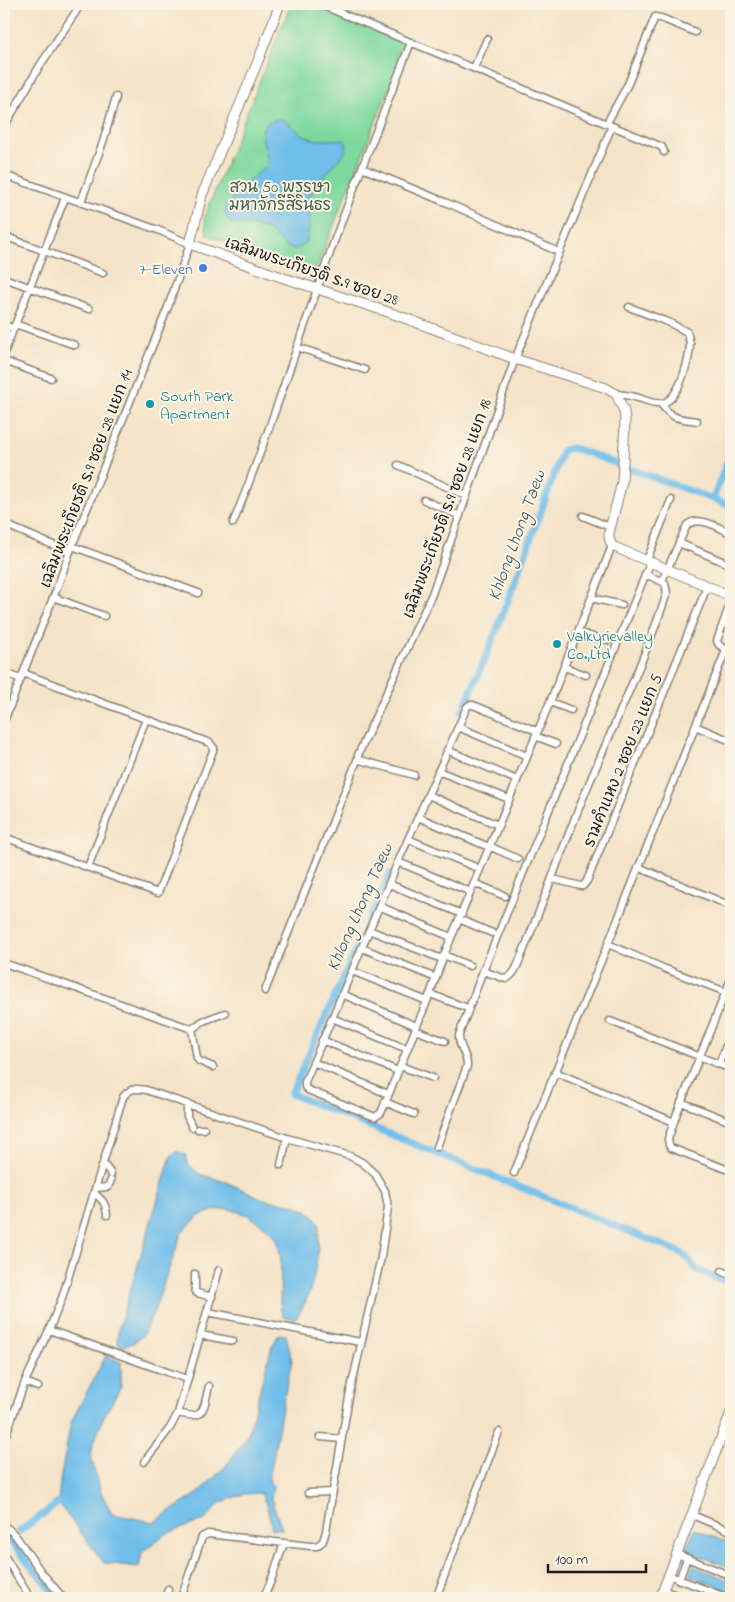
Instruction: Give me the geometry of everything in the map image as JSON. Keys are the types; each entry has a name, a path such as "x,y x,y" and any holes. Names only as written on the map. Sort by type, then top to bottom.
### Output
{"main road":[{"path":"190,244 202,195 280,4"},
{"name":"เฉลิมพระเกียรติ ร.9 ซอย 28","path":"190,244 614,393"},
{"path":"614,393 624,411 624,459 620,492 610,527 609,538 612,546 731,596"},
{"path":"661,1594 731,1412"}],"street":[{"path":"4,126 39,67 81,4"},
{"path":"319,4 662,147 664,152"},
{"name":"เฉลิมพระเกียรติ ร.9 ซอย 28 แยก 18","path":"265,991 376,714 432,594 515,359 655,17 695,32"},
{"path":"474,68 487,39"},
{"path":"233,523 278,405 348,203 411,42"},
{"path":"81,202 103,142 116,96"},
{"path":"362,168 559,252"},
{"name":"เฉลิมพระเกียรติ ร.9 ซอย 28","path":"4,174 65,198 158,230 190,244"},
{"path":"4,353 65,198"},
{"path":"4,236 103,273"},
{"name":"เฉลิมพระเกียรติ ร.9 ซอย 28 แยก 14","path":"4,721 153,345 190,244"},
{"path":"4,278 89,310"},
{"path":"614,393 661,404 671,399 679,386 687,362 690,341 687,332 670,322 629,307"},
{"path":"4,325 14,326 74,345"},
{"path":"297,347 365,370"},
{"path":"4,361 51,378"},
{"path":"661,404 672,416 697,421"},
{"path":"398,465 467,496"},
{"path":"424,500 460,516"},
{"path":"437,1147 467,1066 467,1060 458,1038 483,971 645,574 671,500"},
{"path":"583,516 610,527"},
{"path":"662,581 687,525 691,522 697,521 731,533"},
{"path":"4,524 198,593"},
{"path":"679,543 731,565"},
{"path":"556,744 536,734 469,705 447,750 322,1040 305,1082 305,1087 308,1090 375,1118 380,1113 430,994 443,957 536,734 550,702 612,546"},
{"path":"483,971 506,978 510,977 516,969 567,836 628,694 664,600 667,589 665,583 645,574"},
{"name":"รามคำแหง 2 ซอย 23 แยก 5","path":"552,879 581,886 584,886 587,881 707,586"},
{"path":"53,597 104,616"},
{"path":"591,598 622,605"},
{"path":"514,1172 695,726 728,651 719,645 718,639 731,601"},
{"path":"578,632 609,640"},
{"path":"564,667 586,675"},
{"path":"4,672 22,676 146,719 210,743 214,748 158,893 4,836"},
{"path":"550,702 571,710"},
{"path":"88,867 146,719"},
{"path":"695,726 731,741"},
{"path":"458,727 527,756"},
{"path":"447,750 517,780"},
{"path":"358,758 366,762 414,775"},
{"path":"438,771 509,799"},
{"path":"428,795 498,825"},
{"path":"418,817 518,859"},
{"path":"408,840 480,869"},
{"path":"398,862 470,892"},
{"path":"638,867 731,906"},
{"path":"474,883 505,896"},
{"path":"389,884 492,933"},
{"path":"379,906 451,938"},
{"path":"369,930 470,966"},
{"path":"608,944 663,968 726,992"},
{"path":"362,948 436,978"},
{"path":"4,963 192,1029"},
{"path":"352,971 427,1001"},
{"path":"731,979 668,1139 668,1145 671,1148 731,1171"},
{"path":"342,994 445,1041"},
{"path":"430,994 465,1007"},
{"path":"723,999 731,1002"},
{"path":"192,1029 203,1021 225,1013"},
{"path":"332,1018 407,1049"},
{"path":"610,1021 731,1069"},
{"path":"192,1029 197,1058 213,1067"},
{"path":"720,1064 731,1033"},
{"path":"322,1040 399,1068 433,1078"},
{"path":"313,1062 388,1094"},
{"path":"556,1072 674,1122"},
{"path":"4,1440 25,1382 62,1298 126,1092 133,1088 138,1088 287,1138 350,1156 363,1163 375,1174 385,1191 388,1207 387,1221 381,1257 360,1342 323,1541 317,1546 208,1534 202,1537 181,1598"},
{"path":"385,1102 414,1114"},
{"path":"681,1102 731,1122"},
{"path":"187,1104 187,1116 198,1129"},
{"path":"280,1165 287,1138"},
{"path":"95,1191 108,1187 111,1177 103,1163"},
{"path":"95,1191 104,1202 107,1215"},
{"path":"144,1462 170,1428 178,1413 219,1270"},
{"path":"722,1271 731,1275"},
{"path":"195,1274 195,1291 212,1296"},
{"path":"208,1312 360,1342"},
{"path":"49,1330 187,1379"},
{"path":"201,1335 233,1341"},
{"path":"25,1382 38,1387"},
{"path":"178,1413 190,1416 199,1414 203,1409 209,1386"},
{"path":"436,1598 499,1432"},
{"path":"320,1437 342,1440"},
{"path":"308,1493 333,1492"},
{"path":"692,1515 731,1531"},
{"path":"4,1525 63,1598"},
{"path":"264,1598 284,1543"},
{"path":"677,1554 731,1576"},
{"path":"4,1555 30,1598"},
{"path":"679,1580 687,1558"},
{"path":"668,1575 728,1598"},
{"path":"166,1598 168,1589"},
{"path":"661,1594 683,1598"}],"green space":[{"name":"สวน 50 พรรษา มหาจักรีสิรินธร","path":"291,4 318,4 408,42 314,274 207,235 204,218"}],"water":[{"path":"281,119 312,139 344,140 347,145 345,152 311,194 308,236 305,243 299,247 291,248 281,243 271,232 264,228 230,223 225,212 238,192 267,165 262,130 271,121"},
{"path":"176,1151 185,1154 188,1164 199,1174 226,1182 266,1200 292,1204 308,1211 319,1222 317,1260 311,1286 302,1309 295,1319 282,1316 280,1303 281,1258 277,1239 265,1226 248,1215 229,1209 215,1210 199,1216 182,1232 154,1311 142,1336 133,1343 121,1347 117,1341 119,1327 171,1156"},
{"path":"279,1334 286,1335 292,1361 269,1481 273,1486 271,1499 282,1529 272,1529 267,1506 261,1493 243,1494 220,1503 205,1520 165,1534 142,1552 139,1567 104,1563 58,1503 60,1481 71,1422 106,1356 121,1362 121,1387 103,1418 90,1454 100,1490 112,1514 154,1522 197,1494 225,1467 247,1437 272,1346"},
{"path":"694,1529 731,1544 729,1567 686,1551"},
{"path":"693,1566 731,1581 731,1592 689,1575"}],"waterway":[{"name":"Khlong Lhong Taew","path":"462,711 503,614 563,450 577,449 731,506"},
{"path":"713,499 731,451"},
{"name":"Khlong Lhong Taew","path":"390,874 291,1094 682,1253 697,1270 731,1284"},
{"path":"20,1531 58,1503"},
{"path":"4,1535 58,1598"}],"place":[{"name":"7-Eleven","path":"203,268"},
{"name":"South Park Apartment","path":"150,404"},
{"name":"Valkyrievalley Co.,Ltd","path":"557,644"}]}
